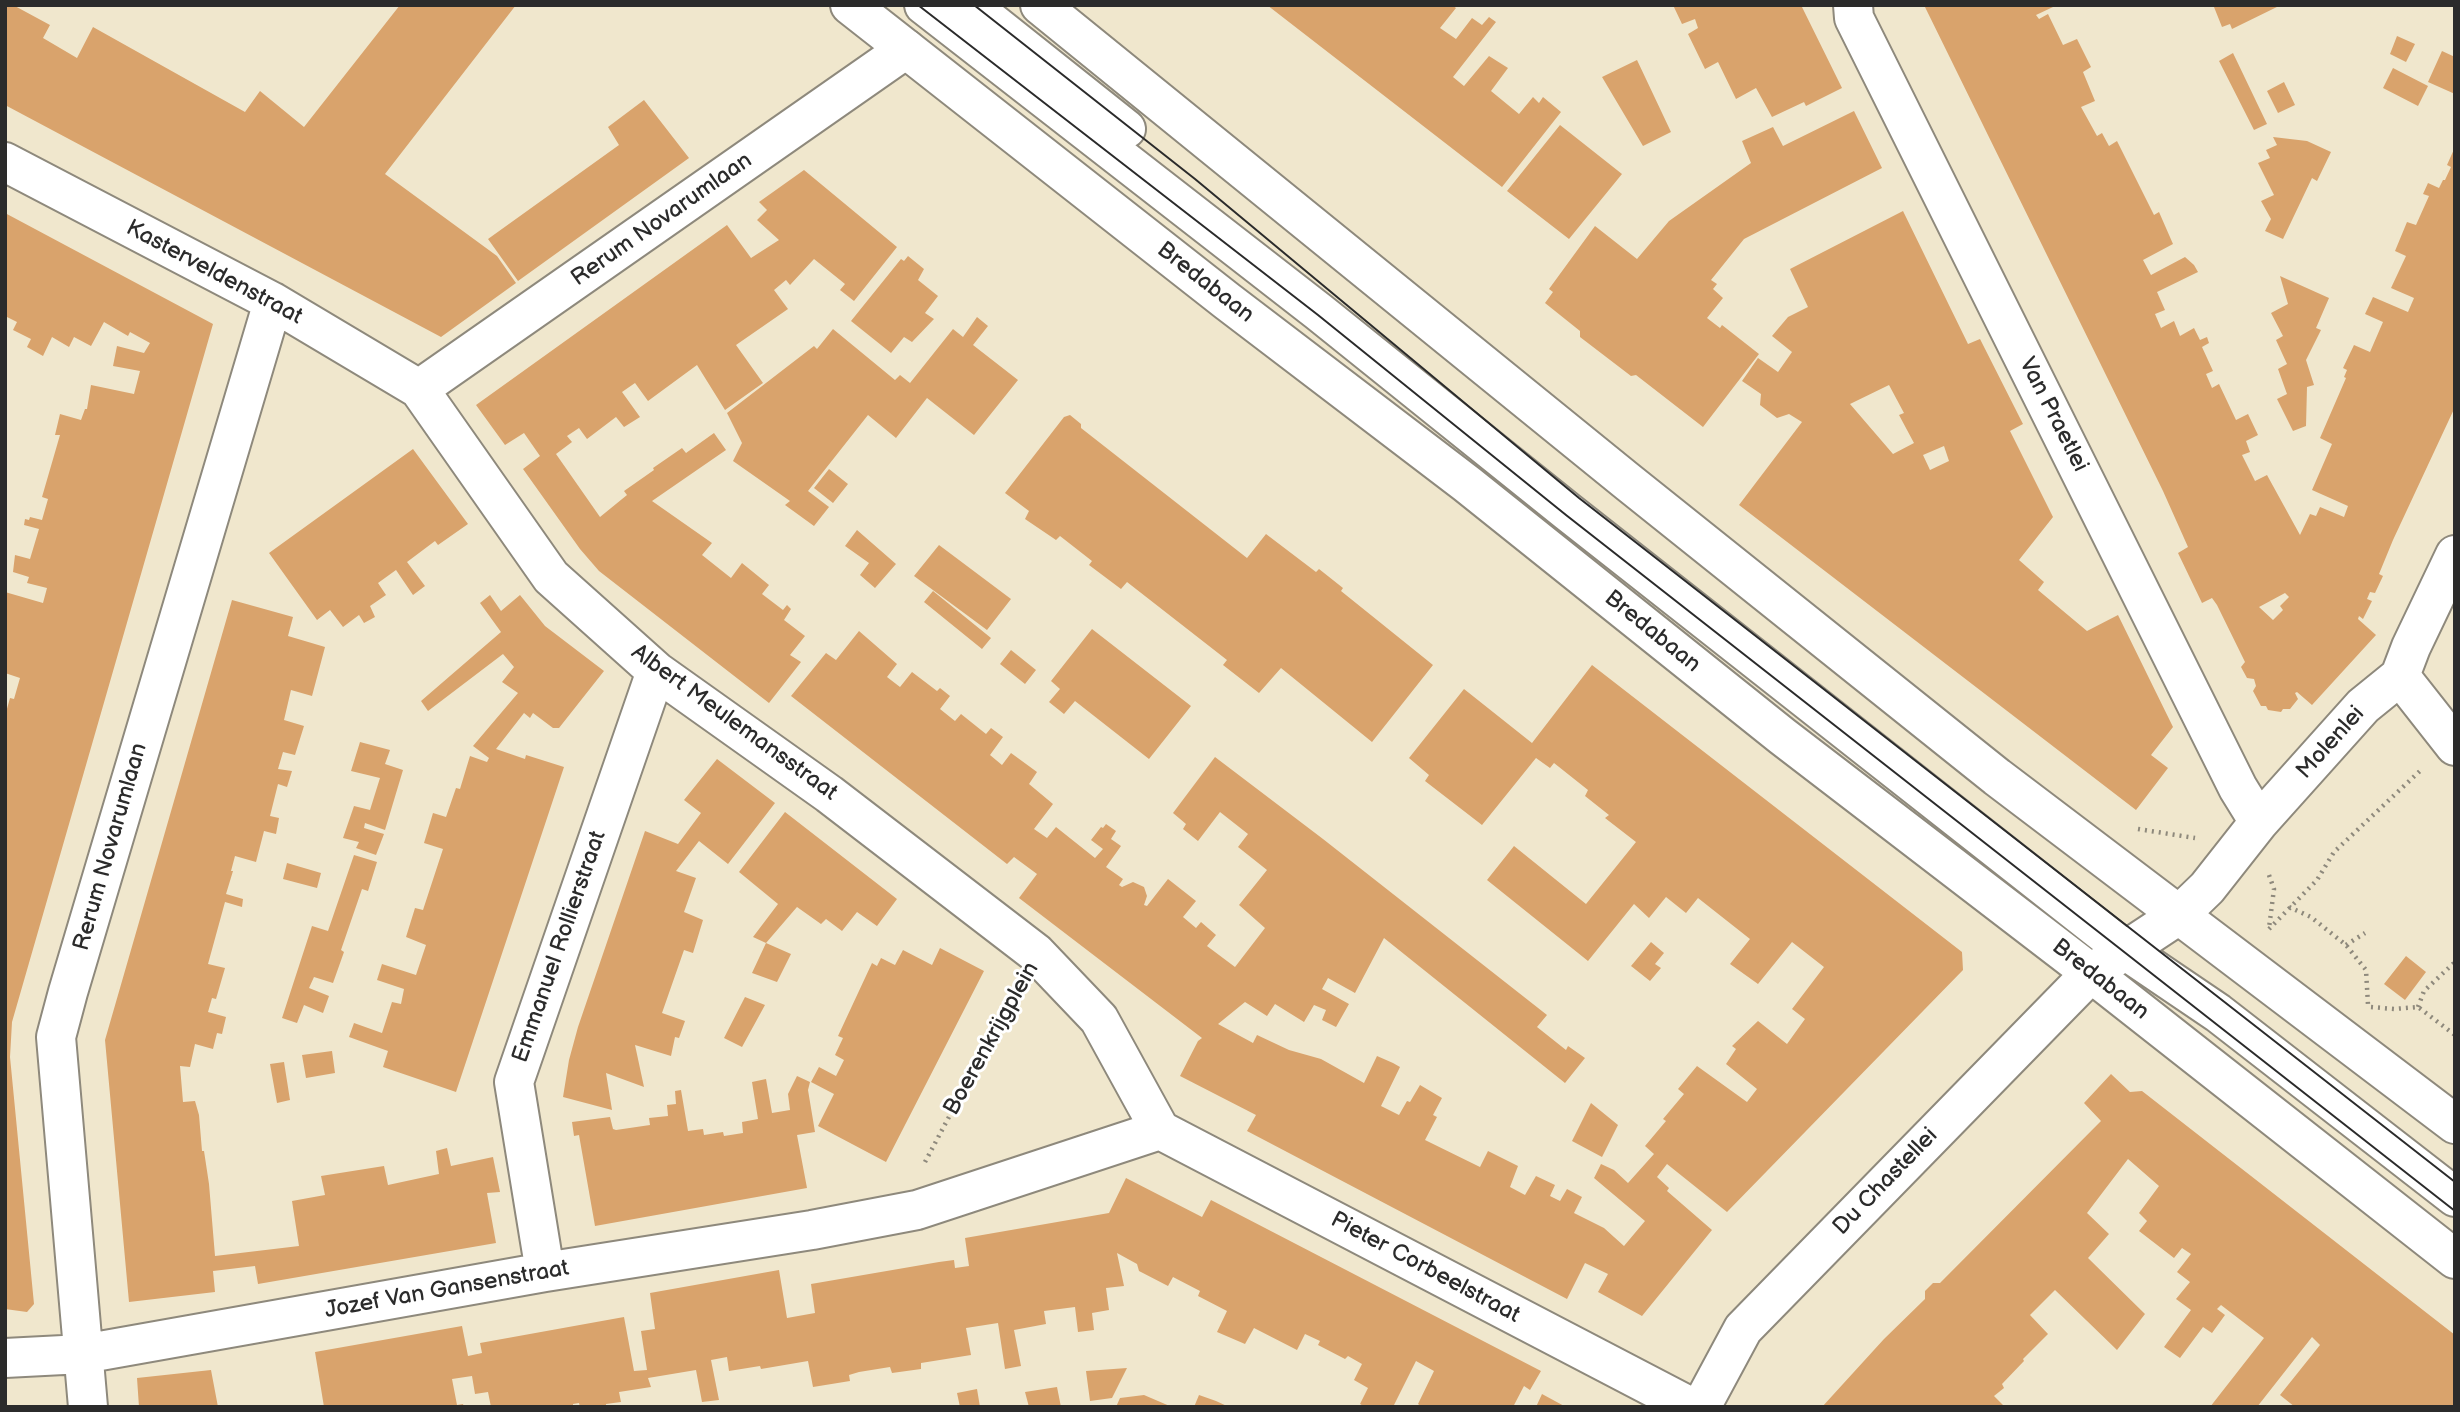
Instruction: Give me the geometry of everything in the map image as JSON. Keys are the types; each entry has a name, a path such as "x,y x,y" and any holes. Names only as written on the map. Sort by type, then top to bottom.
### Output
{"street":[{"name":"Bredabaan","path":"850,5 1217,293 1467,484 1782,736 2091,973 2455,1259"},
{"path":"924,5 1320,312 1568,512 2133,945"},
{"path":"970,5 1193,182 1577,501 2218,1013 2455,1197"},
{"path":"1040,5 1628,482 1997,776 2455,1124"},
{"name":"Van Praetlei","path":"1853,5 1854,18 2238,788 2259,822"},
{"name":"Rerum Novarumlaan","path":"419,389 906,49"},
{"name":"Kasterveldenstraat","path":"5,162 273,303 419,389"},
{"name":"Rerum Novarumlaan","path":"88,1407 56,1037 273,303"},
{"name":"Albert Meulemansstraat","path":"419,389 551,577 656,671 829,794 1036,953"},
{"name":"Molenlei","path":"2133,945 2179,915 2207,888 2259,822 2364,706 2400,676 2455,555"},
{"name":"Emmanuel Rollierstraat","path":"545,1272 514,1082 656,671"},
{"path":"2400,676 2441,755"},
{"name":"Du Chastellei","path":"1701,1407 1743,1329 2091,973 2133,945"},
{"name":"Boerenkrijgplein","path":"1036,953 1099,1019 1160,1130"},
{"path":"917,1210 1160,1130"},
{"name":"Pieter Corbeelstraat","path":"1160,1130 1690,1407"},
{"name":"Jozef Van Gansenstraat","path":"5,1358 83,1354 545,1272 812,1230 917,1210"}],"path":[{"path":"2269,929 2317,880 2333,852 2441,755"},
{"path":"2129,829 2208,840 2259,822"},
{"path":"2289,907 2311,917 2346,945 2366,970 2368,1007 2418,1007 2455,1035"},
{"path":"2346,945 2365,933"},
{"name":"Boerenkrijgplein","path":"917,1210 923,1165 1036,953"},
{"path":"2418,1007 2424,991 2455,962"}],"building":[{"path":"5,5 13,5 50,25 43,38 77,58 93,27 245,112 260,91 304,127 400,5 516,5 385,174 497,256 516,283 441,337 5,105"},
{"path":"1267,5 1452,5 1456,8 1440,28 1456,39 1472,18 1482,25 1489,17 1496,22 1453,77 1464,86 1489,56 1508,68 1491,91 1519,114 1533,97 1539,103 1543,97 1561,112 1502,187"},
{"path":"1673,5 1801,5 1842,88 1806,106 1804,102 1772,117 1756,88 1736,99 1718,62 1705,69 1688,34 1698,28 1695,19 1682,24"},
{"path":"1924,5 2052,5 2053,7 2036,15 2039,19 2048,14 2063,45 2077,39 2091,67 2083,72 2095,101 2081,107 2097,136 2102,133 2109,146 2117,141 2154,215 2159,212 2173,244 2143,260 2151,275 2185,257 2198,272 2157,292 2165,310 2155,314 2161,328 2174,321 2180,336 2194,328 2200,340 2207,337 2209,343 2202,347 2213,371 2206,374 2212,388 2219,384 2236,420 2248,414 2258,435 2246,441 2250,452 2242,455 2255,481 2267,475 2300,535 2310,514 2316,516 2320,507 2344,517 2348,506 2312,490 2332,444 2320,438 2346,378 2344,377 2347,370 2343,368 2354,345 2370,352 2383,322 2365,314 2373,297 2408,312 2414,298 2391,288 2406,256 2395,251 2407,222 2416,225 2429,196 2423,194 2428,183 2439,188 2445,180 2451,167 2447,165 2455,147 2455,407 2393,540 2379,574 2383,576 2375,593 2370,592 2367,599 2372,601 2363,619 2359,616 2358,619 2376,635 2312,705 2297,692 2295,693 2298,699 2290,709 2283,709 2281,712 2261,706 2253,691 2256,686 2254,679 2247,678 2241,667 2245,662 2217,605 2212,598 2202,603 2178,553 2188,547","holes":["2285,593 2289,597 2280,606 2283,610 2273,620 2259,607"]},
{"path":"2281,5 2232,29 2230,24 2222,27 2214,7"},
{"path":"2397,36 2415,44 2406,62 2390,54"},
{"path":"2442,51 2455,57 2455,94 2428,82"},
{"path":"2233,53 2267,124 2254,130 2219,61"},
{"path":"1637,60 1671,132 1643,146 1602,77"},
{"path":"2393,68 2428,86 2418,106 2383,88"},
{"path":"2284,82 2295,105 2278,113 2267,91"},
{"path":"644,100 689,158 518,281 488,239 619,145 608,127"},
{"path":"1854,111 1882,168 1744,239 1711,280 1717,284 1713,289 1723,298 1707,318 1720,328 1722,325 1759,354 1703,427 1636,375 1631,376 1580,337 1580,331 1545,303 1553,292 1549,289 1595,226 1637,259 1669,221 1751,163 1742,141 1773,127 1783,146"},
{"path":"1560,125 1622,174 1569,239 1507,191"},
{"path":"2273,137 2307,141 2331,152 2317,181 2312,178 2283,239 2265,231 2271,219 2261,201 2274,195 2258,163 2270,158 2266,150 2277,145"},
{"path":"804,170 897,247 854,301 840,290 845,284 814,259 790,285 786,280 774,290 788,309 736,345 763,383 725,410 697,365 648,401 635,383 622,392 640,417 624,427 616,417 587,439 579,428 567,436 572,442 556,454 600,517 627,495 624,491 654,470 653,468 682,448 686,453 714,433 726,450 652,501 712,543 702,555 731,578 742,563 769,585 762,594 783,610 787,605 791,609 784,620 805,636 790,655 801,662 769,703 599,571 523,469 540,456 524,433 505,445 476,405 727,225 751,258 779,240 757,220 767,210 759,202"},
{"path":"1903,211 1968,344 1980,339 2023,424 2010,431 2053,517 2019,560 2044,582 2038,590 2087,631 2118,615 2173,727 2151,755 2168,768 2136,810 1739,505 1802,422 1789,414 1777,418 1760,405 1761,394 1742,381 1758,358 1778,372 1792,352 1772,336 1788,317 1808,307 1790,269","holes":["1889,385 1904,413 1899,415 1914,443 1893,454 1850,404","1944,446 1949,461 1930,470 1923,455"]},
{"path":"5,213 213,324 12,1022 10,1057 34,1304 27,1312 5,1309 5,716 10,698 14,699 20,678 5,673 5,592 43,603 47,588 27,583 29,577 13,572 15,555 30,559 39,529 24,525 25,519 29,520 30,517 42,520 48,499 42,497 60,435 55,435 60,414 81,420 87,409 91,385 134,394 140,371 113,366 117,346 144,353 150,343 130,332 128,336 104,322 91,346 74,337 69,347 52,337 43,356 27,347 31,339 13,330 17,322 5,316"},
{"path":"908,256 924,269 918,280 938,296 925,313 934,319 912,342 904,337 891,353 851,321 901,259 904,261"},
{"path":"2280,276 2329,298 2316,328 2321,330 2306,360 2314,385 2307,387 2306,426 2293,431 2277,399 2287,394 2278,369 2287,364 2276,340 2283,336 2271,313 2288,304"},
{"path":"977,317 988,326 973,345 1018,380 974,435 927,398 896,438 868,415 808,491 829,507 814,526 785,505 790,501 733,461 742,443 727,413 814,346 817,349 833,329 895,380 900,375 910,383 953,329 963,337"},
{"path":"1070,415 1081,424 1081,428 1247,558 1266,534 1316,572 1319,569 1343,588 1341,591 1433,665 1372,742 1281,668 1259,693 1223,665 1227,660 1127,582 1121,589 1089,565 1092,561 1060,536 1056,540 1025,519 1029,511 1005,493 1064,417"},
{"path":"413,449 468,524 438,545 435,541 407,562 425,586 413,595 396,570 378,583 386,595 370,606 375,617 364,623 359,615 343,627 330,610 317,620 269,553"},
{"path":"829,469 848,484 833,503 814,488"},
{"path":"857,530 896,564 875,588 860,575 869,563 845,546"},
{"path":"939,545 1011,599 987,630 914,576"},
{"path":"933,591 991,638 982,649 924,602"},
{"path":"490,595 501,611 520,595 545,626 604,671 559,728 553,728 533,713 530,718 524,713 496,749 525,759 526,755 564,767 456,1092 383,1067 388,1051 349,1037 354,1023 382,1033 392,1002 401,1004 404,989 377,980 382,964 416,975 426,945 406,937 415,908 423,910 443,849 424,843 433,813 446,817 456,788 460,789 470,756 487,762 489,758 473,746 518,693 502,682 514,667 503,654 428,711 421,701 501,632 480,603"},
{"path":"232,600 293,617 288,636 325,647 312,696 291,690 284,720 304,726 295,755 283,752 278,769 292,771 287,787 278,784 270,816 279,818 276,834 264,831 256,862 235,856 231,871 226,894 243,899 242,907 225,902 208,964 225,968 216,999 212,998 208,1012 226,1017 222,1034 217,1033 213,1049 195,1044 190,1067 180,1066 183,1102 195,1101 199,1115 202,1151 209,1184 215,1256 299,1246 292,1201 325,1195 321,1176 384,1166 388,1185 439,1174 436,1151 447,1148 451,1166 493,1157 500,1192 487,1193 496,1243 258,1284 255,1266 213,1271 215,1292 129,1302 105,1040"},
{"path":"1092,629 1191,706 1149,759 1075,701 1064,714 1049,702 1060,689 1051,681"},
{"path":"859,631 897,664 887,677 900,687 912,672 937,691 940,688 950,696 940,709 955,721 961,714 986,734 991,728 1003,737 990,755 1002,765 1011,753 1037,772 1029,784 1053,804 1034,829 1047,838 1056,827 1095,858 1103,849 1091,840 1106,824 1116,831 1111,839 1121,846 1106,867 1123,879 1119,885 1122,887 1133,882 1144,887 1147,896 1144,905 1147,906 1168,879 1196,901 1183,917 1196,928 1201,922 1216,935 1207,946 1235,967 1265,928 1239,905 1267,870 1238,847 1248,834 1220,812 1198,841 1183,829 1186,824 1173,813 1215,757 1547,1015 1537,1027 1566,1050 1568,1046 1585,1058 1565,1083 1384,938 1355,993 1328,978 1322,989 1349,1004 1336,1027 1322,1020 1326,1010 1314,1005 1304,1022 1275,1004 1267,1016 1245,1002 1218,1024 1253,1043 1257,1035 1289,1050 1321,1059 1364,1083 1377,1056 1393,1063 1400,1067 1381,1106 1399,1115 1420,1085 1442,1098 1433,1115 1437,1117 1425,1140 1480,1167 1488,1151 1518,1166 1510,1187 1525,1195 1536,1176 1555,1185 1550,1196 1560,1201 1567,1189 1582,1197 1574,1213 1604,1228 1624,1246 1645,1221 1594,1178 1601,1164 1614,1170 1628,1183 1654,1154 1645,1146 1684,1094 1678,1089 1697,1066 1747,1102 1757,1089 1726,1064 1736,1049 1732,1046 1758,1021 1787,1044 1805,1019 1792,1009 1824,967 1792,942 1758,984 1730,964 1750,939 1698,898 1686,913 1666,897 1649,918 1634,904 1588,961 1487,880 1514,846 1586,904 1636,842 1605,818 1609,815 1585,796 1588,790 1554,763 1550,768 1536,758 1482,825 1425,781 1429,775 1409,758 1464,689 1532,743 1592,665 1962,952 1963,970 1727,1212 1667,1164 1657,1177 1669,1188 1667,1191 1712,1230 1642,1316 1598,1292 1608,1274 1585,1263 1567,1299 1247,1131 1256,1115 1180,1076 1202,1038 1019,898 1037,874 1014,857 1007,864 791,696 826,653 836,660"},
{"path":"1011,650 1036,670 1025,684 1000,664"},
{"path":"360,742 390,750 385,764 403,770 385,830 365,823 364,828 384,834 376,855 356,848 359,842 343,838 354,806 370,810 380,778 351,771"},
{"path":"717,759 775,803 728,864 699,841 676,871 696,878 684,912 703,920 693,953 684,950 662,1013 685,1021 679,1038 675,1037 671,1056 635,1045 644,1087 606,1073 612,1110 563,1097 578,1027 645,831 678,844 701,813 684,800"},
{"path":"785,812 897,899 877,926 857,912 842,931 826,919 821,924 797,907 766,943 753,937 778,904 739,872"},
{"path":"354,855 377,862 368,891 362,889 333,983 314,977 309,988 329,996 323,1013 304,1005 297,1023 282,1018 312,926 328,931"},
{"path":"287,863 321,873 317,888 283,879"},
{"path":"1651,942 1664,953 1655,964 1661,968 1650,981 1631,966"},
{"path":"766,943 791,954 777,982 752,973"},
{"path":"940,948 984,971 886,1162 818,1126 834,1094 811,1082 819,1067 836,1076 844,1060 835,1055 843,1038 838,1036 872,963 877,966 881,958 895,965 903,950 932,965"},
{"path":"2406,956 2426,972 2405,1000 2384,984"},
{"path":"745,997 765,1005 742,1047 724,1038"},
{"path":"332,1051 335,1073 306,1078 302,1055"},
{"path":"284,1062 290,1100 277,1103 270,1064"},
{"path":"2111,1074 2130,1092 2142,1091 2455,1335 2455,1407 2295,1407 2280,1395 2320,1345 2312,1337 2257,1407 2210,1407 2264,1338 2221,1305 2217,1309 2225,1315 2212,1333 2203,1327 2180,1358 2164,1347 2191,1310 2176,1299 2190,1282 2177,1272 2191,1254 2182,1248 2174,1258 2139,1231 2147,1221 2139,1213 2159,1186 2128,1159 2087,1213 2109,1234 2088,1258 2145,1314 2117,1350 2055,1290 2030,1315 2048,1334 2023,1359 2002,1384 2004,1388 1994,1396 2005,1407 1822,1407 1925,1299 1925,1291 1933,1283 1940,1283 2101,1121 2084,1103"},
{"path":"797,1076 810,1082 808,1090 815,1132 797,1135 807,1188 595,1226 579,1135 574,1136 572,1122 610,1117 613,1129 616,1130 650,1125 649,1118 668,1116 667,1105 676,1104 675,1091 681,1090 688,1131 703,1129 704,1135 723,1132 724,1136 743,1133 742,1122 758,1119 752,1082 766,1079 772,1113 790,1110 788,1094"},
{"path":"1591,1103 1618,1125 1602,1157 1572,1141"},
{"path":"1126,1178 1202,1217 1211,1200 1541,1371 1530,1390 1524,1386 1513,1407 1422,1407 1418,1404 1434,1371 1416,1361 1393,1407 1365,1407 1360,1404 1368,1388 1354,1380 1362,1364 1348,1356 1345,1359 1318,1345 1320,1341 1305,1334 1297,1350 1254,1328 1245,1344 1217,1332 1227,1311 1198,1296 1200,1291 1173,1277 1168,1286 1139,1271 1137,1264 1117,1253 1124,1286 1106,1288 1109,1310 1092,1313 1094,1330 1078,1332 1075,1307 1044,1311 1046,1324 1014,1330 1021,1366 1005,1369 998,1323 966,1328 971,1355 921,1363 921,1369 892,1373 890,1367 859,1372 849,1375 850,1381 813,1387 808,1361 729,1371 727,1357 711,1360 719,1400 702,1402 696,1370 648,1378 651,1387 619,1392 621,1402 606,1404 606,1407 580,1407 579,1403 573,1404 573,1407 491,1407 488,1392 475,1394 472,1376 452,1379 457,1405 463,1404 464,1407 324,1407 315,1352 462,1326 468,1356 482,1353 480,1343 624,1317 634,1371 647,1370 641,1331 655,1329 650,1293 779,1270 787,1318 815,1313 811,1284 954,1260 955,1268 969,1266 965,1238 1109,1213"},
{"path":"1127,1368 1112,1398 1090,1401 1086,1371"},
{"path":"211,1370 218,1407 139,1407 137,1378"},
{"path":"1057,1387 1061,1407 1029,1407 1025,1392"},
{"path":"977,1389 980,1407 960,1407 957,1393"},
{"path":"1542,1394 1566,1407 1536,1407"},
{"path":"1144,1395 1172,1407 1116,1407 1120,1398"},
{"path":"1199,1395 1216,1401 1229,1407 1194,1407"}],"tram line":[{"path":"918,5 1318,315 1566,515 2455,1211"},
{"path":"974,5 1195,179 1579,498 2455,1182"}]}
